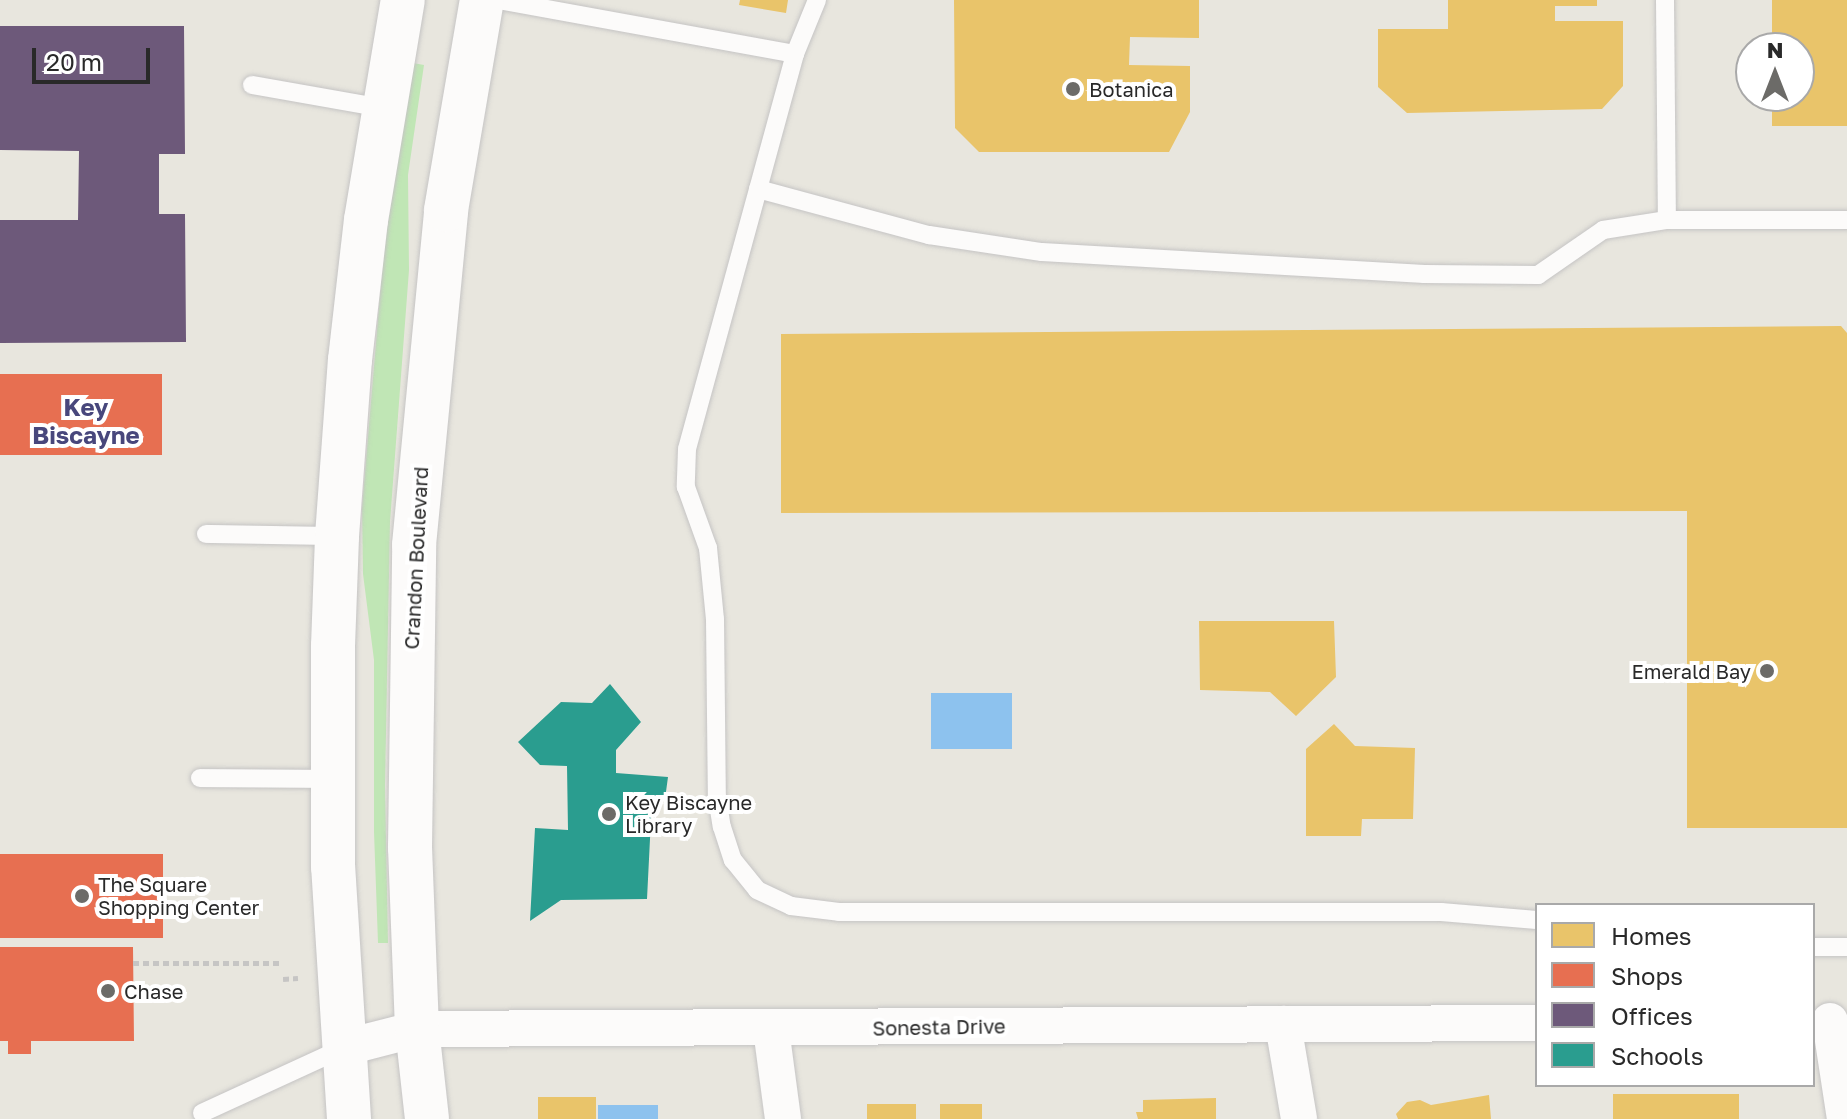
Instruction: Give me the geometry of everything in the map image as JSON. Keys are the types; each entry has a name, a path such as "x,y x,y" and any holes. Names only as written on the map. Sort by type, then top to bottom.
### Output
{"main road":[{"path":"349,1119 331,779 337,536 350,360 383,108 403,0"},
{"name":"Crandon Boulevard","path":"427,1119 417,1029 410,819 414,545 446,210 482,0"}],"street":[{"path":"1830,1021 1845,1119"},
{"name":"Sonesta Drive","path":"343,1048 417,1029 1535,1023"},
{"path":"1283,1024 1299,1119"},
{"path":"771,1029 783,1119"}],"lane":[{"path":"498,0 795,54"},
{"path":"817,0 795,54 687,449 686,487 708,548 715,619 717,797 722,827 733,860 757,890 791,906 839,912 1441,912 1535,920"},
{"path":"1665,0 1667,220"},
{"path":"252,85 383,108"},
{"path":"758,189 929,235 1042,252 1207,264 1424,274 1538,275 1603,230 1667,220 1847,220"},
{"path":"206,534 337,536"},
{"path":"200,778 331,779"},
{"path":"1815,947 1847,947"},
{"path":"202,1113 343,1048"}],"path":[{"path":"133,963 280,963"}],"green space":[{"path":"413,63 424,65 408,175 409,270 390,522 385,786 388,943 378,943 374,832 374,660 363,574 362,508 384,248"}],"water":[{"path":"931,693 1012,693 1012,749 931,749"},
{"path":"598,1105 658,1105 658,1119 598,1119"}],"building: Homes":[{"path":"740,0 788,0 786,13 739,5"},
{"name":"Botanica","path":"954,0 1199,0 1199,38 1130,37 1129,65 1190,66 1190,112 1169,152 979,152 955,128"},
{"path":"1448,0 1597,0 1597,6 1555,6 1555,21 1623,21 1623,86 1602,109 1407,113 1378,87 1378,29 1448,29"},
{"path":"1772,0 1847,0 1847,126 1772,126 1772,112 1815,112 1815,32 1772,32"},
{"name":"Emerald Bay","path":"1841,326 1847,333 1847,828 1687,828 1687,511 781,513 781,334"},
{"path":"1199,621 1334,621 1336,677 1296,716 1270,692 1200,690"},
{"path":"1334,724 1355,746 1415,748 1413,819 1362,819 1361,836 1306,836 1306,749"},
{"path":"1613,1094 1739,1094 1739,1119 1613,1119"},
{"path":"1489,1095 1491,1119 1398,1119 1396,1114 1407,1102 1420,1100 1431,1105"},
{"path":"538,1097 596,1097 596,1119 538,1119"},
{"path":"1216,1098 1216,1119 1138,1119 1136,1112 1143,1112 1143,1100"},
{"path":"867,1104 916,1104 916,1119 867,1119"},
{"path":"940,1104 982,1104 982,1119 940,1119"}],"building: Shops":[{"path":"0,374 162,374 162,455 0,455"},
{"name":"The Square Shopping Center","path":"0,854 163,854 163,938 0,938"},
{"path":"0,947 133,947 134,1041 31,1041 31,1054 8,1054 8,1041 0,1041"}],"building: Offices":[{"path":"0,26 184,26 185,154 159,154 159,214 185,214 186,342 0,343 0,220 78,220 79,151 0,150"}],"building: Schools":[{"name":"Key Biscayne Library","path":"610,684 641,722 616,750 616,773 668,777 665,799 652,799 647,899 561,900 530,921 535,828 568,830 567,766 540,765 518,742 561,702 592,703"}],"place":[{"name":"Botanica","path":"1073,89"},
{"name":"Emerald Bay","path":"1767,671"},
{"name":"Key Biscayne Library","path":"609,814"},
{"name":"The Square Shopping Center","path":"82,896"},
{"name":"Chase","path":"108,991"}],"district":[{"name":"Key Biscayne","path":"86,421"}]}
